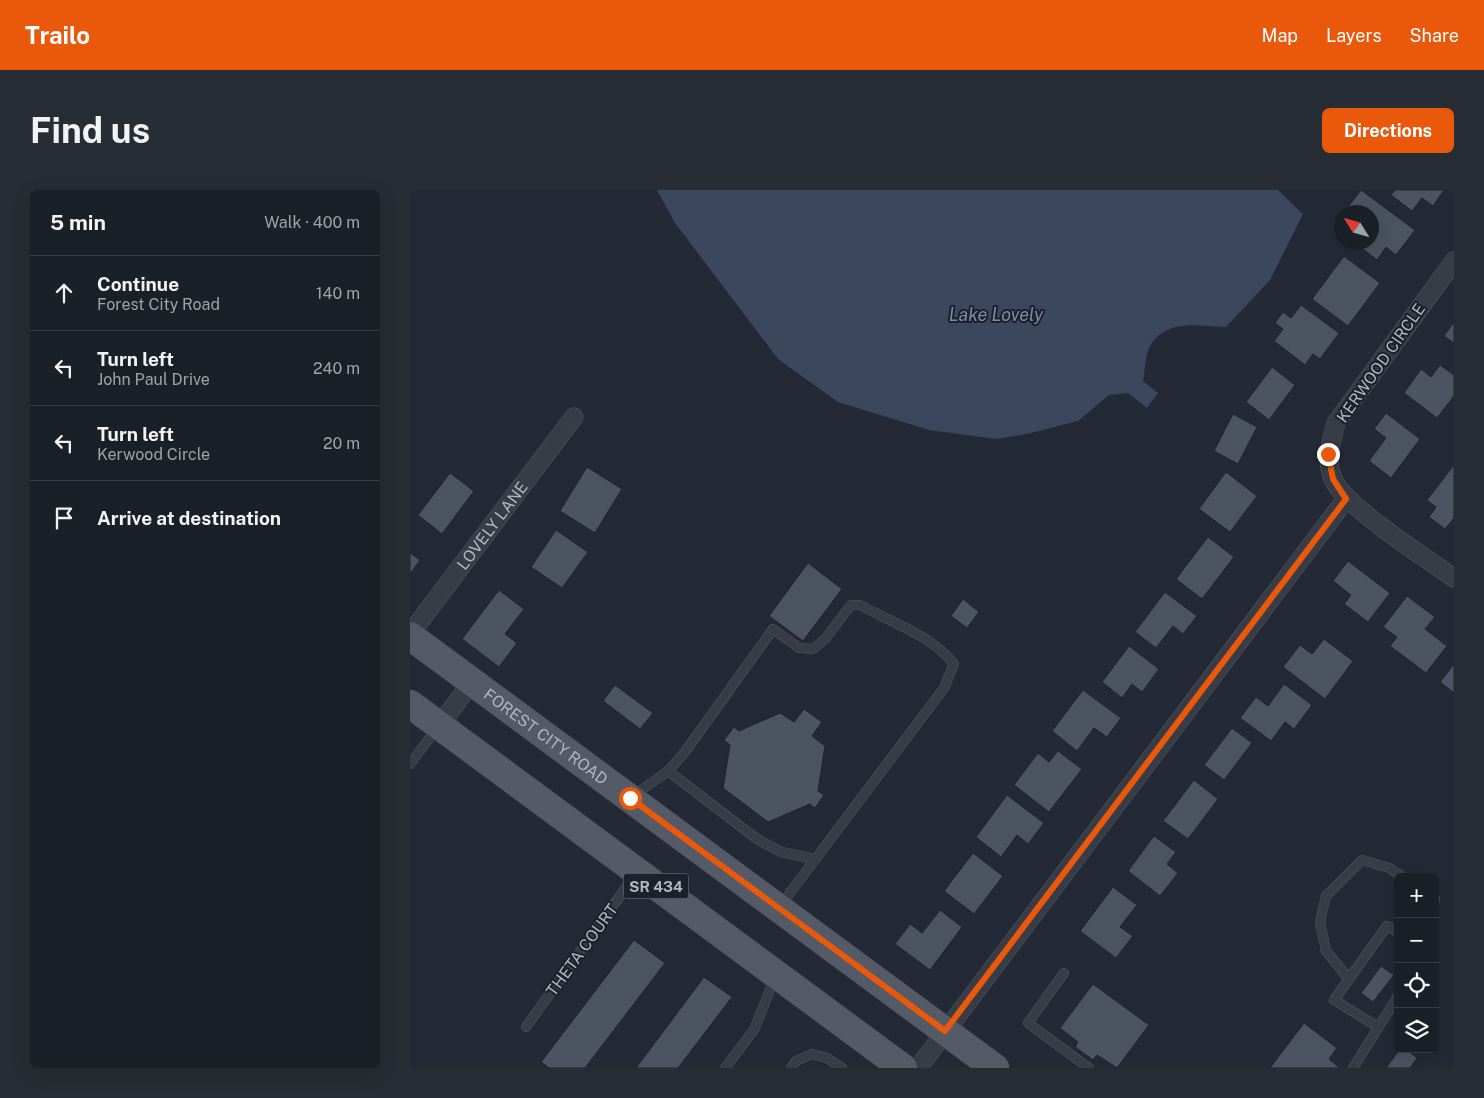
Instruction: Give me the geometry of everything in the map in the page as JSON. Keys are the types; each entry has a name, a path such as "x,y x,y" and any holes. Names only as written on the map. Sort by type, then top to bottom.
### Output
{"main road":[{"name":"FOREST CITY ROAD","path":"410,635 995,1068"},
{"name":"SR 434","path":"410,704 903,1068"}],"street":[{"name":"KERWOOD CIRCLE","path":"1346,499 1333,479 1328,454 1336,424 1454,261"},
{"name":"LOVELY LANE","path":"410,635 574,418"},
{"path":"918,1068 1346,499 1454,578"},
{"path":"439,726 472,682"}],"lane":[{"path":"630,798 668,771 685,752 773,629 799,648 813,649 826,639 851,605 860,605 930,641 946,654 954,664 944,688 778,908"},
{"path":"410,764 439,726"},
{"path":"668,771 757,839 781,852 816,859"},
{"path":"1349,979 1326,951 1320,922 1326,896 1362,860 1389,868 1397,873"},
{"name":"THETA COURT","path":"526,1027 637,872"},
{"path":"1378,1027 1334,1000 1387,926 1394,930"},
{"path":"1064,973 1028,1023 1089,1068"},
{"path":"726,1068 754,1030 776,974"},
{"path":"1353,1068 1394,1002"},
{"path":"791,1068 796,1061 812,1054 827,1058 842,1068"}],"water":[{"name":"Lake Lovely","path":"657,190 1278,190 1303,214 1270,280 1226,327 1194,325 1174,327 1157,337 1148,350 1143,381 1158,393 1147,408 1128,393 1109,395 1078,421 1027,434 996,439 929,430 838,402 778,359 675,223"}],"building":[{"path":"1361,190 1415,230 1396,255 1386,247 1377,260 1364,250 1379,250 1379,205 1349,205"},
{"path":"1395,190 1444,190 1433,206 1422,198 1412,211 1391,195"},
{"path":"1344,256 1380,283 1348,326 1312,299"},
{"path":"1301,305 1339,333 1320,359 1313,354 1305,365 1274,341 1283,329 1275,323 1283,312 1291,318"},
{"path":"1454,322 1454,343 1444,336"},
{"path":"1440,365 1454,375 1454,396 1437,418 1404,393 1421,369 1431,377"},
{"path":"1272,367 1295,385 1269,420 1246,402"},
{"path":"1386,413 1420,439 1391,478 1369,461 1386,438 1374,429"},
{"path":"1233,414 1257,427 1238,464 1214,451"},
{"path":"1454,465 1454,518 1445,529 1429,517 1436,507 1427,500"},
{"path":"587,467 622,489 595,533 560,511"},
{"path":"1226,472 1257,496 1230,532 1199,509"},
{"path":"450,473 474,491 442,534 418,515"},
{"path":"556,530 588,552 562,588 531,567"},
{"path":"1208,537 1234,557 1202,599 1176,579"},
{"path":"410,553 420,560 410,574"},
{"path":"1348,561 1390,593 1368,622 1344,604 1351,595 1333,581"},
{"path":"808,563 842,589 803,641 769,616"},
{"path":"499,590 524,609 505,634 517,643 499,667 462,639"},
{"path":"1165,592 1197,616 1183,634 1173,626 1156,648 1135,632"},
{"path":"1407,596 1435,617 1425,629 1447,646 1426,673 1390,646 1397,637 1383,627"},
{"path":"963,599 979,612 967,628 951,616"},
{"path":"1324,639 1353,661 1325,699 1283,667 1300,645 1312,654"},
{"path":"1129,646 1159,669 1142,692 1132,684 1122,698 1102,682"},
{"path":"1454,664 1454,693 1440,682"},
{"path":"1284,684 1312,705 1294,729 1285,722 1271,741 1240,718 1256,697 1268,706"},
{"path":"615,685 653,713 640,729 603,701"},
{"path":"1083,690 1121,718 1107,737 1094,728 1077,751 1052,731"},
{"path":"804,709 822,722 812,736 825,746 818,791 824,795 815,808 810,804 768,822 723,788 730,745 724,740 734,727 739,731 780,713 794,722"},
{"path":"1232,728 1252,743 1224,780 1204,765"},
{"path":"1058,751 1082,769 1049,812 1014,785 1038,753 1049,762"},
{"path":"1194,780 1218,799 1188,839 1163,821"},
{"path":"1007,795 1044,823 1028,844 1017,835 1001,857 976,837"},
{"path":"1154,836 1176,852 1167,864 1178,873 1160,896 1128,871"},
{"path":"973,853 1003,876 974,914 944,891"},
{"path":"1113,887 1137,905 1120,927 1133,936 1116,958 1080,931"},
{"path":"940,910 962,927 930,970 895,944 910,924 922,933"},
{"path":"634,940 665,963 585,1068 549,1068 541,1062"},
{"path":"1381,966 1394,975 1373,1002 1361,993"},
{"path":"704,977 732,997 678,1068 636,1068"},
{"path":"1093,984 1149,1025 1117,1068 1097,1055 1093,1060 1075,1047 1078,1042 1060,1028"},
{"path":"1304,1023 1337,1048 1329,1059 1340,1068 1270,1068"},
{"path":"1397,1053 1411,1053 1417,1058 1410,1068 1386,1068"}],"route":[{"path":"630,798 945,1031 1346,499 1333,479 1328,454"}]}
